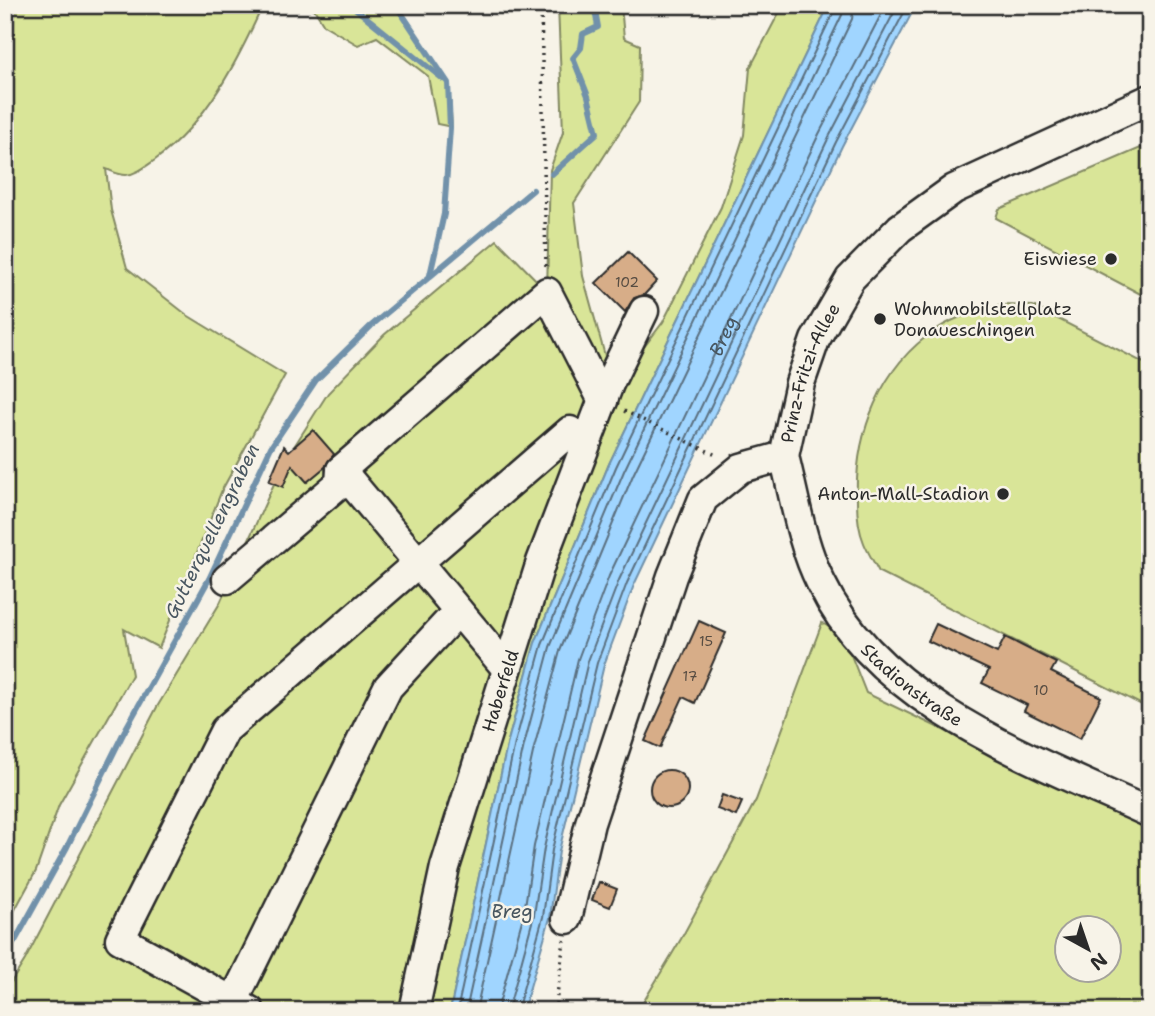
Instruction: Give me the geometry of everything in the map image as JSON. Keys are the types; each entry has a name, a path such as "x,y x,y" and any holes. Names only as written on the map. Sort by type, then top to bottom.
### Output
{"street":[{"name":"Prinz-Fritzi-Allee","path":"567,919 590,823 671,576 703,499 741,468 784,456 800,383 815,340 850,279 900,228 954,189 1150,99"},
{"path":"226,579 340,483 341,470 547,292 606,397"},
{"name":"Haberfeld","path":"414,1011 444,867 506,668 541,562 643,311"},
{"path":"458,611 388,687 242,1006 120,939 225,730 570,431"},
{"name":"Stadionstraße","path":"784,456 802,535 821,583 842,620 870,652 904,683 946,713 1017,752 1150,813"},
{"path":"341,470 506,668"}],"path":[{"path":"541,5 547,292"},
{"path":"606,397 718,455"},
{"path":"555,1011 567,919"}],"green space":[{"path":"5,5 263,5 219,90 174,145 130,174 118,174 106,169 111,210 127,268 187,315 285,375 222,490 159,648 124,629 132,675 59,805 36,871 5,928"},
{"path":"284,5 398,5 449,82 452,127 437,124 428,76 377,37 358,45 324,25 314,9"},
{"path":"558,5 621,5 624,38 640,45 639,102 574,203 583,276 607,363 603,401 663,322 721,207 744,135 750,68 783,5 829,5 609,464 535,643 508,741 450,1011 5,1011 5,992 25,960 157,707 220,603 283,464 328,393 384,335 497,240 547,291 550,170 563,132"},
{"name":"Eiswiese","path":"1150,144 1150,299 996,218 999,209"},
{"name":"Anton-Mall-Stadion","path":"1002,305 1033,306 1150,366 1150,709 879,572 862,538 857,506 860,451 874,404 886,382 917,344 937,329 968,314"},
{"path":"822,623 843,635 866,693 1150,829 1150,1011 638,1011 681,939 756,800"}],"water":[{"name":"Breg","path":"829,5 916,5 842,146 634,585 604,665 559,851 550,918 523,1011 450,1011 508,741 535,643 609,464"}],"building":[{"path":"628,252 657,281 644,295 634,298 625,312 596,283"},
{"path":"313,430 334,454 325,467 307,482 292,465 283,487 269,481 284,446 289,451"},
{"path":"699,621 726,633 695,703 683,697 660,748 645,741"},
{"path":"936,624 997,653 1005,637 1056,663 1051,672 1101,697 1080,739 1024,711 1027,705 982,683 989,670 928,641"},
{"path":"669,770 683,775 688,789 683,803 669,808 655,803 650,789 655,775"},
{"path":"722,795 742,802 736,816 717,809"},
{"path":"599,882 617,889 610,907 592,900"}],"waterway":[{"path":"351,5 443,79"},
{"path":"396,5 448,83 450,128 444,214 430,275"},
{"path":"552,174 597,133 588,96 573,58 581,48 583,34 598,27 594,5"},
{"name":"Gutterquellengraben","path":"5,955 67,847 124,732 209,579 271,447 316,380 371,326 533,190"}],"place":[{"name":"Eiswiese","path":"1111,259"},
{"name":"Wohnmobilstellplatz Donaueschingen","path":"880,319"},
{"name":"Anton-Mall-Stadion","path":"1003,494"}]}
